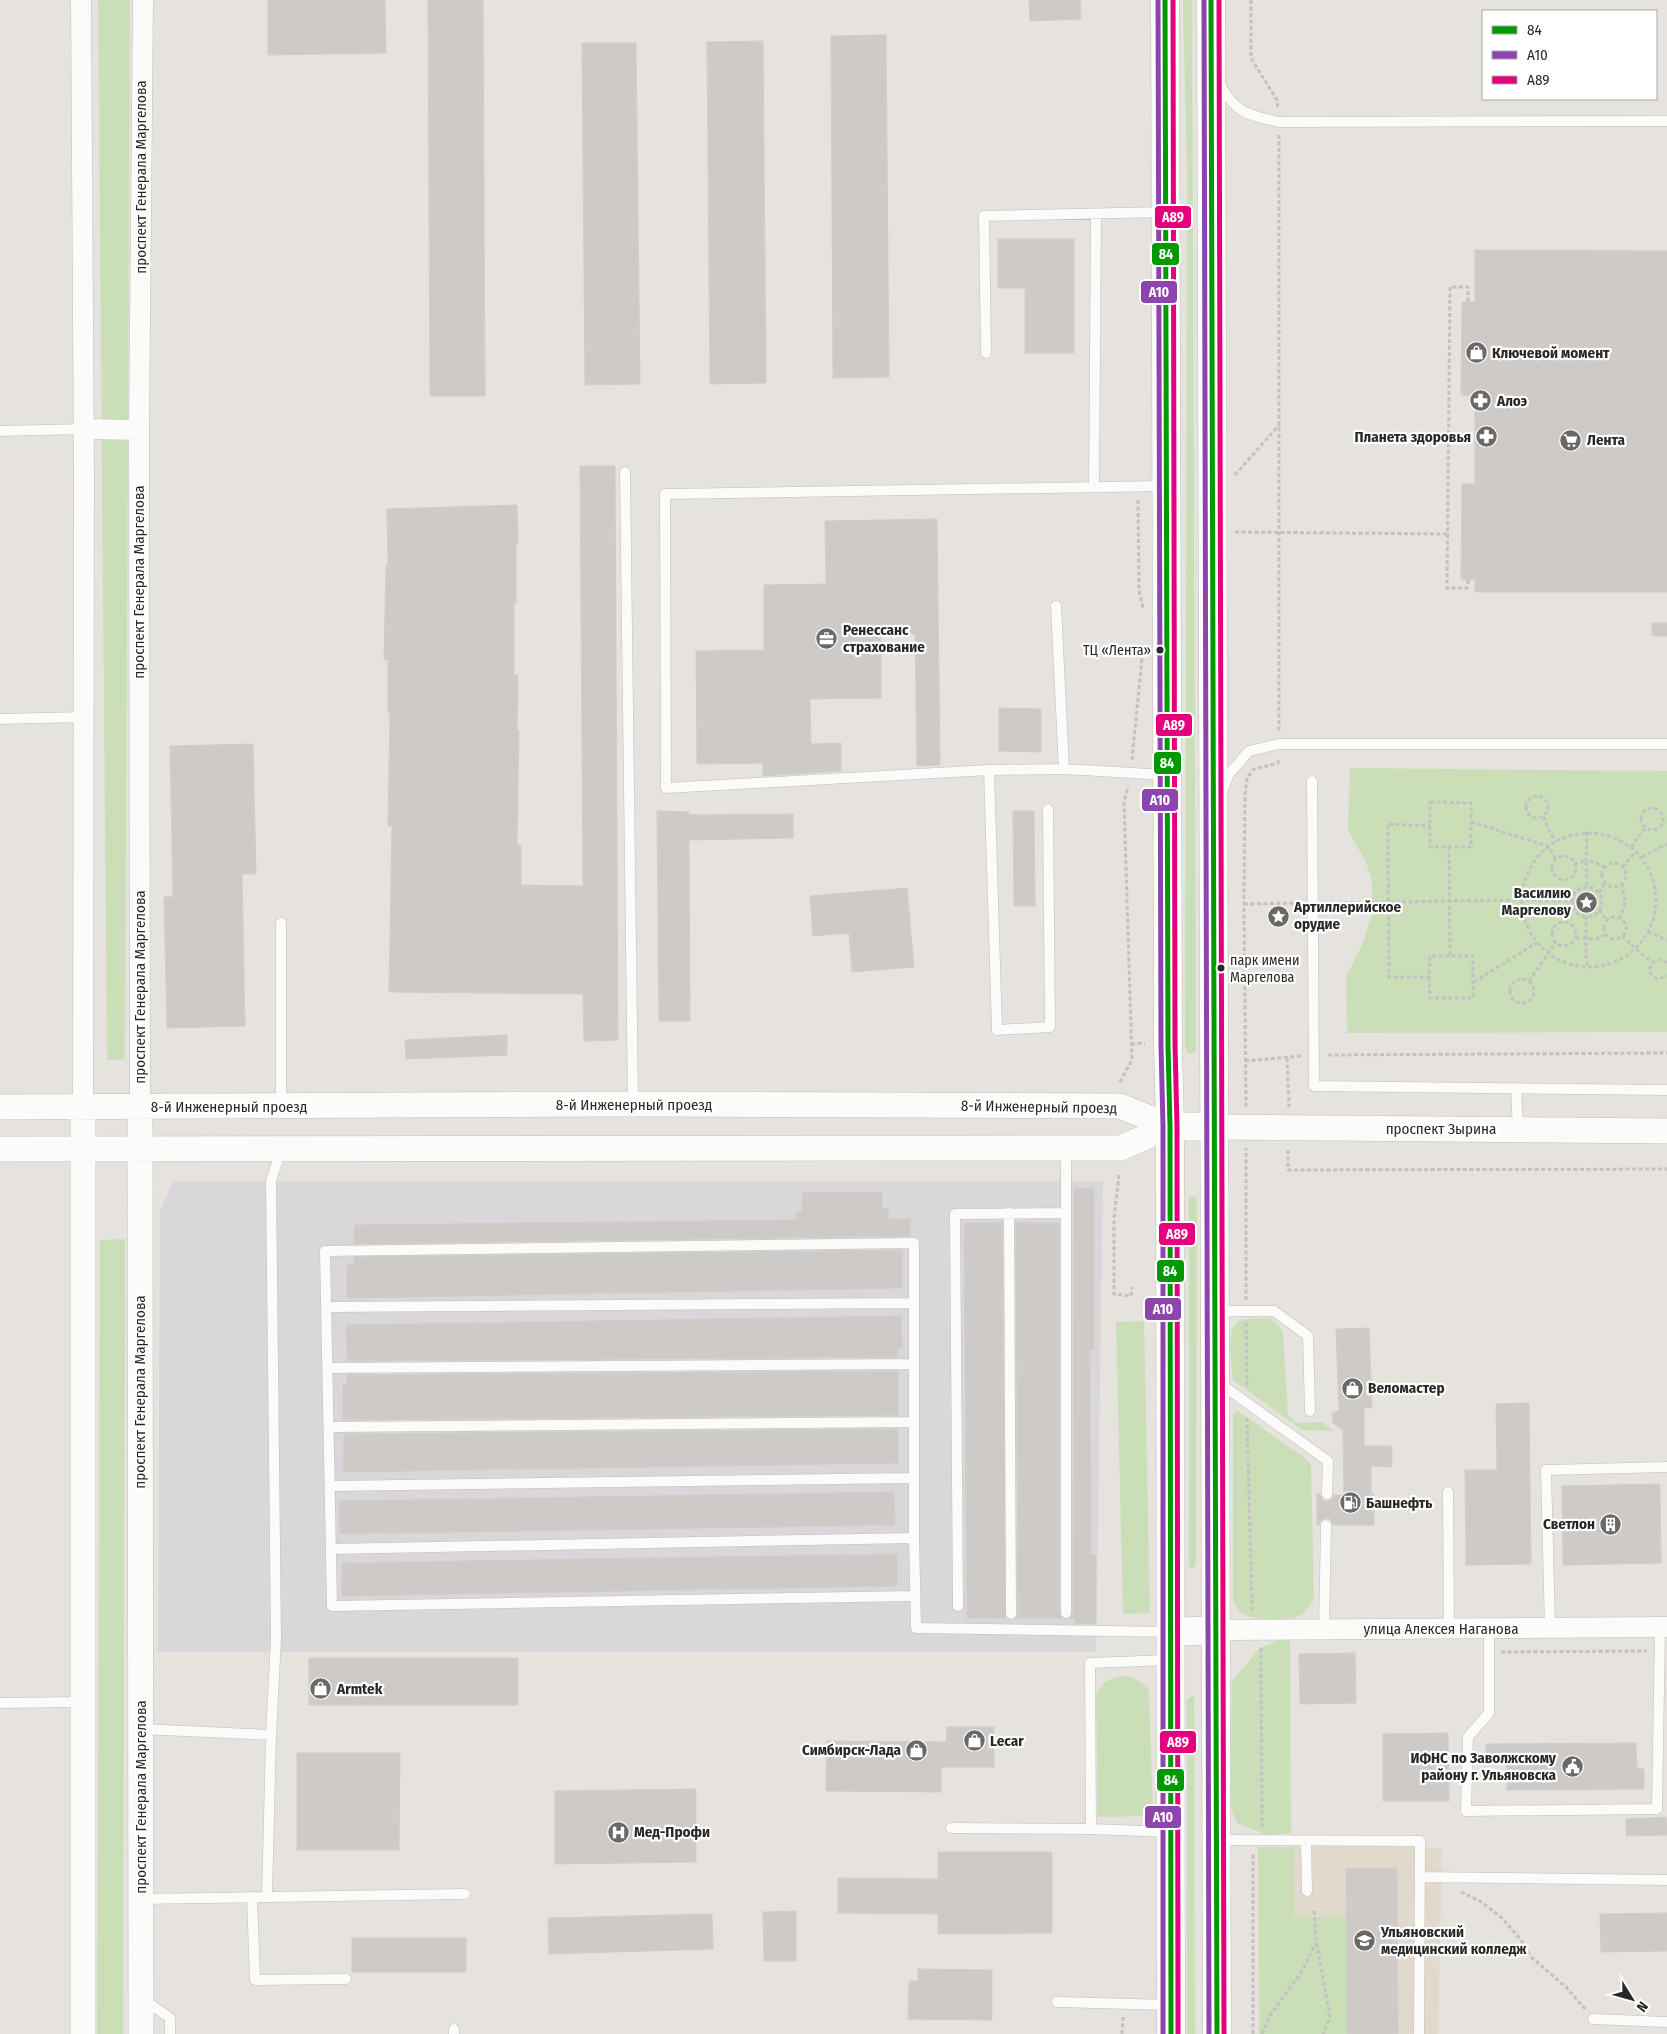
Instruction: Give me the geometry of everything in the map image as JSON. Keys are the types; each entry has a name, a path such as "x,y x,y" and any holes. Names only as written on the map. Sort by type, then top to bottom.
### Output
{"main road":[{"path":"1165,0 1172,2034"},
{"path":"1211,0 1217,2034"},
{"path":"1170,1126 1214,1127"},
{"path":"1170,1632 1216,1630"}],"street":[{"path":"81,0 84,430 82,2034"},
{"name":"проспект Генерала Маргелова","path":"141,2034 139,423 143,0"},
{"path":"84,430 139,423"},
{"name":"8-й Инженерный проезд","path":"0,1108 633,1104 1120,1106 1170,1126"},
{"path":"281,1107 281,1149"},
{"path":"0,1148 1121,1148 1170,1126"},
{"name":"проспект Зырина","path":"1214,1127 1667,1131"},
{"name":"улица Алексея Наганова","path":"1216,1630 1664,1627"}],"lane":[{"path":"1212,68 1227,97 1245,114 1279,122 1667,121"},
{"path":"986,353 984,216 1166,212"},
{"path":"1094,487 1096,214"},
{"path":"0,431 84,430"},
{"path":"625,472 633,1104"},
{"path":"1167,486 665,494 666,788 989,770 1064,769 1168,775"},
{"path":"1056,606 1064,769"},
{"path":"0,719 84,718"},
{"path":"1213,816 1229,774 1249,751 1279,744 1667,744"},
{"path":"989,770 998,1030 1050,1027 1048,809"},
{"path":"1312,781 1314,1086 1667,1090"},
{"path":"280,922 281,1107"},
{"path":"1516,1088 1518,1129"},
{"path":"1066,1148 1066,1613"},
{"path":"267,1897 271,1735 276,1639 271,1181 281,1149"},
{"path":"1009,1213 1011,1614"},
{"path":"958,1606 955,1214 1066,1213"},
{"path":"914,1596 332,1606 326,1251 914,1243 914,1596 916,1628 1170,1632"},
{"path":"326,1307 914,1303"},
{"path":"1215,1311 1274,1311 1308,1336 1310,1411"},
{"path":"328,1368 914,1364"},
{"path":"1215,1380 1328,1461 1327,1494"},
{"path":"330,1427 914,1422"},
{"path":"1550,1628 1546,1470 1667,1467"},
{"path":"330,1486 914,1478"},
{"path":"1448,1492 1449,1628"},
{"path":"1324,1630 1326,1525"},
{"path":"331,1549 914,1538"},
{"path":"1489,1628 1489,1713 1468,1737 1466,1811 1658,1809 1660,1651 1664,1627"},
{"path":"1091,1829 1090,1663 1170,1660"},
{"path":"0,1703 83,1702"},
{"path":"141,1729 271,1735"},
{"path":"951,1828 1091,1829 1171,1832"},
{"path":"1217,1840 1420,1840 1419,2034"},
{"path":"1306,1840 1307,1890"},
{"path":"1420,1877 1667,1880"},
{"path":"141,1899 465,1894"},
{"path":"252,1897 255,1980 346,1979"},
{"path":"141,1998 170,2018 170,2034"},
{"path":"1057,2002 1172,2005"},
{"path":"1593,2019 1667,2022"}],"path":[{"path":"1251,0 1251,58 1277,100 1279,122 1280,424 1278,763 1254,769 1247,778 1245,796 1246,1311 1252,1630"},
{"path":"1468,302 1468,287 1450,287 1447,588 1467,588 1468,580"},
{"path":"1230,480 1280,424"},
{"path":"1232,532 1447,534"},
{"path":"1541,796 1547,801 1548,808 1542,817 1535,818 1528,814 1526,803 1530,797 1541,796"},
{"path":"1430,802 1471,803 1471,822 1470,847 1430,846 1430,802"},
{"path":"1651,808 1658,810 1664,820 1661,827 1655,831 1645,828 1641,822 1644,812 1651,808"},
{"path":"1542,817 1555,842"},
{"path":"1471,822 1548,846 1556,860"},
{"path":"1430,826 1388,824 1389,977 1430,977"},
{"path":"1631,848 1645,828"},
{"path":"1586,887 1587,832"},
{"path":"1587,832 1607,834 1626,843 1642,857 1651,874 1656,893 1655,913 1648,932 1635,948 1616,961 1588,968 1573,966 1559,961 1536,943 1525,922 1521,900 1523,884 1528,870 1537,856 1548,846 1566,836 1587,832"},
{"path":"1642,857 1667,844"},
{"path":"1449,847 1450,956"},
{"path":"1622,867 1636,852"},
{"path":"1566,857 1572,860 1575,868 1570,878 1563,880 1553,873 1552,866 1556,860 1566,857"},
{"path":"1574,864 1586,861 1604,867 1614,863 1622,867 1626,874 1622,884 1625,903 1620,918"},
{"path":"1604,867 1602,875 1605,883 1612,887 1622,884"},
{"path":"1598,893 1605,883"},
{"path":"1586,887 1598,893 1602,902 1599,910 1586,916 1578,913 1572,906 1575,892 1586,887"},
{"path":"1244,904 1572,901"},
{"path":"1599,910 1607,920"},
{"path":"1586,916 1588,968"},
{"path":"1614,917 1620,918 1626,929 1622,936 1614,939 1606,934 1604,928 1607,920 1614,917"},
{"path":"1556,942 1552,931 1556,925 1564,922 1574,927 1576,938"},
{"path":"1648,932 1667,940"},
{"path":"1576,938 1596,939 1606,934"},
{"path":"1622,936 1652,962"},
{"path":"1556,942 1567,946 1576,938"},
{"path":"1529,981 1556,942"},
{"path":"1473,982 1536,943"},
{"path":"1430,956 1473,956 1473,998 1430,998 1430,977 1430,956"},
{"path":"1667,963 1658,959 1652,962 1649,971 1652,977 1658,980 1667,976"},
{"path":"1522,979 1529,981 1533,988 1533,995 1528,1001 1516,1001 1511,995 1512,985 1522,979"},
{"path":"1120,1082 1132,1060 1130,1044 1145,1043"},
{"path":"1245,1061 1314,1055 1667,1053"},
{"path":"1287,1058 1289,1113"},
{"path":"1288,1150 1288,1170 1667,1169"},
{"path":"1119,1175 1114,1219 1114,1294 1132,1296 1132,1287"},
{"path":"1489,1652 1660,1651"},
{"path":"1434,1878 1480,1902 1502,1918 1521,1940 1531,1957 1566,1987 1593,2019"},
{"path":"1314,1911 1316,1941 1330,2016 1323,2034"},
{"path":"1262,2034 1271,2014 1303,1970 1314,1950 1316,1941"}],"shaded area":[{"path":"1103,1181 1096,1652 158,1652 160,1211 173,1182"},
{"name":"Ульяновский медицинский колледж","path":"1292,1845 1442,1848 1438,2034 1288,2034"}],"green space":[{"path":"98,0 130,0 125,1059 107,1060"},
{"path":"1183,0 1192,0 1196,1049 1194,1053 1189,1054 1185,1046 1187,174"},
{"path":"1350,768 1667,771 1667,1032 1347,1033 1346,977 1363,943 1370,921 1372,902 1372,881 1366,862 1348,830"},
{"path":"1189,1196 1197,1197 1196,1564 1193,1569 1190,1568 1189,1564"},
{"path":"125,1239 123,2034 97,2034 100,1240"},
{"path":"1270,1318 1278,1324 1283,1333 1288,1415 1297,1423 1322,1422 1334,1431 1302,1430 1233,1380 1230,1340 1234,1326 1245,1319"},
{"path":"1144,1321 1150,1613 1123,1614 1116,1322"},
{"path":"1238,1411 1305,1458 1311,1465 1314,1598 1304,1612 1294,1618 1250,1617 1239,1611 1233,1600 1233,1414"},
{"path":"1290,1636 1291,1833 1266,1835 1237,1823 1230,1807 1232,1681 1260,1648"},
{"path":"1121,1676 1136,1679 1149,1690 1153,1816 1098,1817 1096,1694 1106,1682"},
{"path":"1190,1697 1194,1697 1195,2034 1187,2034 1187,1700"},
{"path":"1258,1847 1293,1847 1294,1917 1347,1917 1348,2034 1259,2034"}],"building":[{"path":"268,0 385,0 386,53 268,55"},
{"path":"428,0 483,0 485,396 430,396"},
{"path":"1029,0 1080,0 1081,19 1030,21"},
{"path":"886,35 889,377 833,378 831,36"},
{"path":"763,41 766,383 710,384 707,42"},
{"path":"582,43 636,43 640,384 585,385"},
{"path":"998,239 1074,239 1074,353 1025,353 1025,288 998,288"},
{"name":"Лента","path":"1475,250 1667,251 1667,592 1475,592 1475,580 1461,580 1462,484 1475,484 1475,396 1461,395 1462,302 1475,302"},
{"path":"580,466 615,466 618,1040 584,1041 583,994 389,992 392,826 388,826 390,713 388,713 388,659 384,660 386,566 388,566 387,509 517,505 518,544 516,544 516,604 514,604 514,675 518,675 517,845 521,845 521,885 583,886"},
{"path":"937,519 940,765 917,766 915,634 881,634 881,698 810,699 811,744 841,743 841,771 763,776 763,763 697,764 696,651 764,650 764,585 826,584 825,521"},
{"path":"1652,623 1667,623 1667,636 1652,636"},
{"path":"999,708 1041,709 1041,752 999,751"},
{"path":"253,744 256,874 242,874 245,1026 167,1028 164,897 173,897 170,746"},
{"path":"657,811 689,812 689,815 793,814 793,838 689,840 690,1021 659,1021"},
{"path":"1013,811 1034,811 1035,906 1014,906"},
{"path":"907,888 914,967 852,972 849,933 813,936 810,896"},
{"path":"507,1035 507,1055 406,1059 405,1040"},
{"path":"1094,1188 1094,1350 1090,1350 1091,1555 1096,1555 1096,1623 1075,1624 1075,1618 1070,1618 1073,1613 1074,1189"},
{"path":"882,1192 882,1208 888,1208 889,1219 910,1219 910,1236 354,1244 354,1225 796,1220 796,1212 802,1212 802,1193"},
{"path":"964,1223 1002,1223 1006,1618 967,1618"},
{"path":"1016,1223 1059,1223 1059,1613 1062,1618 1016,1618 1018,1614"},
{"path":"902,1250 902,1288 347,1298 347,1265 354,1265 354,1257"},
{"path":"901,1316 902,1348 897,1348 898,1357 347,1361 346,1325"},
{"path":"1369,1328 1372,1408 1364,1408 1364,1446 1392,1446 1392,1467 1371,1466 1371,1494 1374,1494 1374,1525 1333,1525 1330,1519 1326,1518 1317,1525 1317,1494 1320,1494 1323,1500 1327,1501 1333,1498 1334,1495 1344,1495 1343,1430 1333,1423 1332,1414 1339,1410 1336,1329"},
{"path":"898,1371 898,1415 343,1420 343,1384 347,1384 347,1375"},
{"path":"1529,1403 1531,1564 1466,1565 1465,1470 1497,1470 1496,1404"},
{"path":"898,1429 898,1463 343,1472 344,1434"},
{"name":"Светлон","path":"1660,1484 1661,1563 1563,1565 1562,1486"},
{"path":"894,1492 895,1525 340,1534 339,1501"},
{"path":"897,1554 897,1586 342,1596 342,1563"},
{"path":"1355,1653 1356,1703 1300,1704 1299,1654"},
{"path":"309,1658 518,1658 518,1705 309,1705"},
{"path":"947,1727 994,1727 994,1767 941,1767 941,1792 826,1791 827,1741 946,1742"},
{"path":"1448,1733 1449,1801 1383,1801 1383,1734"},
{"name":"ИФНС по Заволжскому району г. Ульяновска","path":"1636,1743 1637,1769 1644,1769 1644,1789 1507,1790 1506,1764 1486,1764 1486,1744"},
{"path":"297,1753 400,1753 399,1850 297,1850"},
{"path":"696,1789 696,1862 555,1864 555,1791"},
{"path":"1666,1817 1667,1835 1626,1836 1626,1819"},
{"path":"938,1852 1052,1852 1052,1933 938,1934 938,1914 838,1913 838,1878 938,1879"},
{"path":"1346,1868 1397,1868 1398,2034 1347,2034"},
{"path":"796,1911 796,1961 764,1961 763,1912"},
{"path":"1667,1913 1667,1951 1601,1952 1600,1914"},
{"path":"712,1914 713,1949 549,1954 548,1918"},
{"path":"352,1938 466,1938 466,1972 352,1972"},
{"path":"918,1969 992,1970 992,2020 908,2019 909,1981 918,1981"}],"transit line":[{"name":"А10","path":"1158,0 1161,1045 1163,1126 1163,2034"},
{"name":"84","path":"1165,0 1168,1045 1170,1126 1171,2034"},
{"name":"А89","path":"1173,0 1178,2034"},
{"name":"А10","path":"1204,0 1209,2034"},
{"name":"84","path":"1211,0 1217,2034"},
{"name":"А89","path":"1219,0 1224,2034"}],"place":[{"name":"Ключевой момент","path":"1476,353"},
{"name":"Алоэ","path":"1481,401"},
{"name":"Планета здоровья","path":"1487,437"},
{"name":"Лента","path":"1571,440"},
{"name":"Ренессанс страхование","path":"827,639"},
{"name":"ТЦ «Лента»","path":"1160,650"},
{"name":"Василию Маргелову","path":"1587,902"},
{"name":"Артиллерийское орудие","path":"1278,916"},
{"name":"парк имени Маргелова","path":"1221,968"},
{"name":"Веломастер","path":"1352,1388"},
{"name":"Башнефть","path":"1350,1503"},
{"name":"Светлон","path":"1611,1524"},
{"name":"Armtek","path":"321,1689"},
{"name":"Lecar","path":"974,1741"},
{"name":"Симбирск-Лада","path":"917,1750"},
{"name":"ИФНС по Заволжскому району г. Ульяновска","path":"1572,1767"},
{"name":"Мед-Профи","path":"618,1832"},
{"name":"Ульяновский медицинский колледж","path":"1365,1941"}]}
